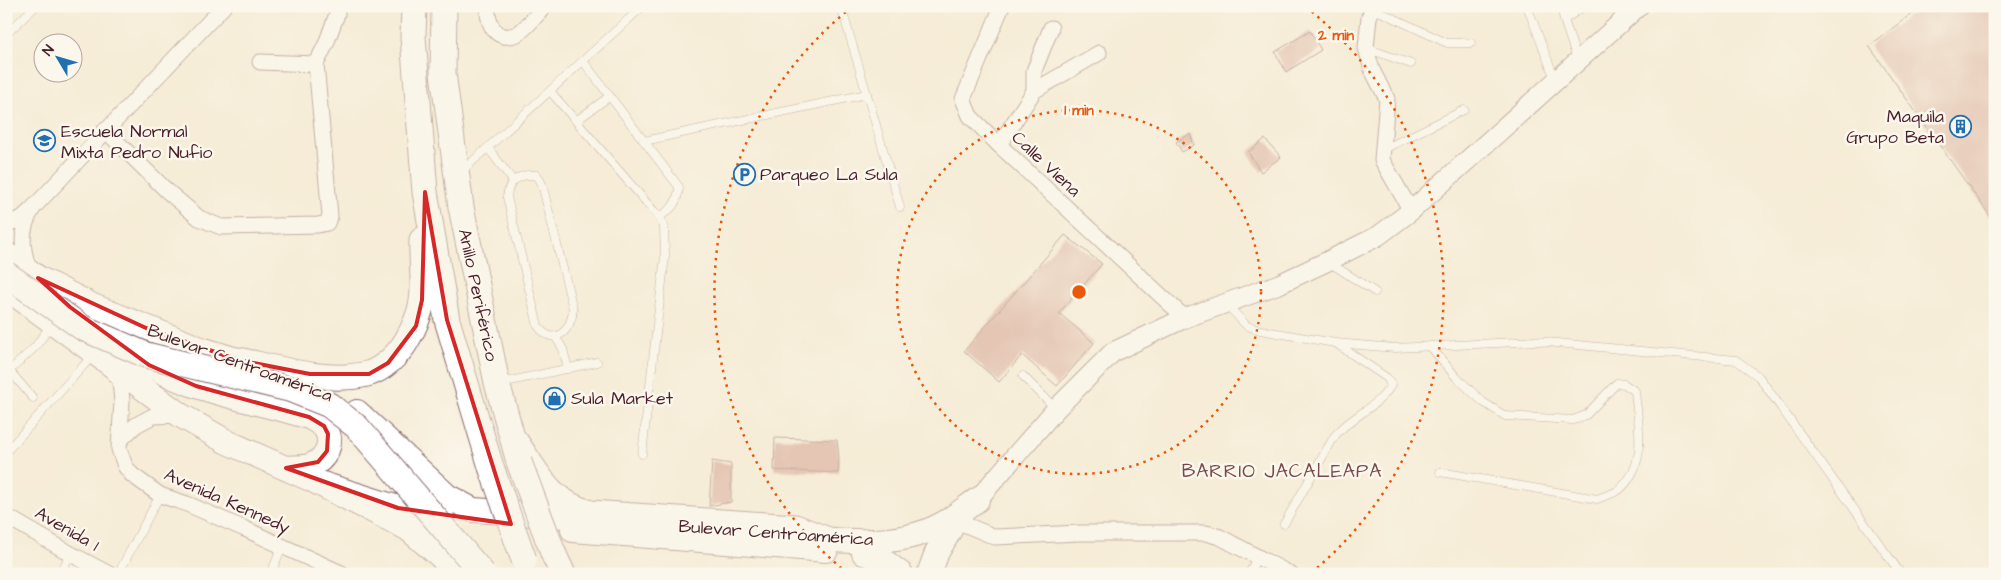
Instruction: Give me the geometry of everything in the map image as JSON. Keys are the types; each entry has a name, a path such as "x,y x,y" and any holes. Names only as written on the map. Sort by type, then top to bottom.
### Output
{"highway":[{"name":"Anillo Periférico","path":"414,6 413,37 424,192 447,320 491,467 527,567"},
{"name":"Anillo Periférico","path":"444,6 443,73 464,227 497,384 510,431 519,462 558,565"},
{"path":"238,360 310,374 344,377 369,374 388,363 403,348 416,326 422,300 421,258 424,192"},
{"path":"25,274 83,328 146,355 289,389 329,404 356,428 483,574"},
{"path":"510,431 547,487 555,496 576,509 591,513 795,527 828,540"},
{"path":"319,483 408,528 441,556 457,574"}],"main road":[{"name":"Bulevar Centroamérica","path":"6,254 25,274 93,306 146,328 308,384 337,397 362,416 447,496 473,510 583,517 865,542 903,539 945,522 978,500"},
{"path":"25,274 149,365 196,386 309,417 324,426 328,434 327,451 318,462 308,466 286,468"},
{"name":"Bulevar Centroamérica","path":"6,288 180,415 227,442 319,483 398,508 474,521 864,553 925,542 955,526 978,500"},
{"path":"929,574 937,552 955,526"},
{"path":"864,553 880,558 901,574"}],"street":[{"path":"6,225 22,218 32,209 224,6"},
{"path":"488,6 490,26 495,33 504,36 518,33 545,6"},
{"name":"Calle Viena","path":"1002,6 963,99 970,116 1185,318"},
{"path":"978,500 1056,409 1113,352 1185,318 1279,284 1328,262 1378,236 1411,211 1639,6"},
{"path":"1372,7 1369,17 1366,48 1372,70 1387,99 1382,160 1411,211"},
{"path":"105,130 166,190 199,218 221,227 318,225 327,223 330,216 316,64 337,14"},
{"path":"1034,91 1034,71 1051,28"},
{"path":"999,145 1034,91 1099,53"},
{"path":"260,62 316,64"},
{"path":"25,274 22,239 27,218 32,209"},
{"name":"Avenida Kennedy","path":"99,357 120,382 122,401 120,449 125,466 132,475 160,495 187,504 343,574"},
{"path":"120,440 136,426 153,416 180,415"},
{"name":"Avenida 1","path":"11,523 109,574"},
{"path":"955,526 995,536 1080,533 1206,533 1220,537 1290,574"}],"lane":[{"path":"6,34 36,6"},
{"path":"456,176 643,6"},
{"path":"841,6 900,207"},
{"path":"1527,6 1556,81"},
{"path":"1561,6 1578,61"},
{"path":"1564,20 1584,6"},
{"path":"1372,7 1447,43 1471,43"},
{"path":"1366,48 1411,64"},
{"path":"583,61 679,187 672,210 659,218"},
{"path":"550,91 664,226 665,256 642,454"},
{"path":"644,141 867,94"},
{"path":"576,122 610,96"},
{"path":"1382,150 1464,110"},
{"path":"488,148 513,181"},
{"path":"528,175 537,176 542,184 573,309 570,325 562,335 555,336 542,332 538,326 507,197 508,189 513,181 519,176 528,175"},
{"path":"1328,262 1375,292"},
{"path":"1225,302 1248,326 1260,330 1335,343 1395,348 1536,341 1736,360 1759,377 1902,574"},
{"path":"33,398 7,371 35,347 53,322"},
{"path":"555,336 562,349 568,369"},
{"path":"1284,524 1342,426 1360,415 1387,392 1391,385 1387,378 1335,343"},
{"path":"1430,346 1456,377 1483,402 1505,416 1573,420 1586,415 1617,383 1624,384 1635,390 1640,451 1634,472 1618,491 1597,499 1440,472"},
{"path":"6,452 99,357"},
{"path":"497,384 597,362"},
{"path":"1023,376 1056,409"},
{"path":"118,574 160,495"},
{"path":"271,574 282,546"},
{"path":"60,574 71,554"},
{"path":"1249,574 1257,557"}],"highlighted area":[{"path":"425,192 447,320 511,524 398,508 286,468 318,462 327,451 328,434 324,426 309,417 196,386 149,365 70,307 38,278 146,328 238,360 310,374 369,374 388,363 416,326 422,300"}],"building":[{"name":"Maquila Grupo Beta","path":"1922,6 1995,6 1995,223 1869,46"},
{"path":"1310,31 1321,50 1286,72 1275,52"},
{"path":"1190,134 1194,145 1182,152 1176,142"},
{"path":"1265,139 1281,157 1261,172 1248,152"},
{"path":"1065,235 1102,264 1059,313 1094,343 1057,386 1022,355 999,382 964,351"},
{"path":"775,438 837,440 838,473 774,470"},
{"path":"712,461 731,464 731,502 709,506"}],"place":[{"name":"Maquila Grupo Beta","path":"1960,126"},
{"name":"Escuela Normal Mixta Pedro Nufio","path":"45,141"},
{"name":"Parqueo La Sula","path":"744,174"},
{"name":"Sula Market","path":"555,398"}],"district":[{"name":"BARRIO JACALEAPA","path":"1282,471"}]}
